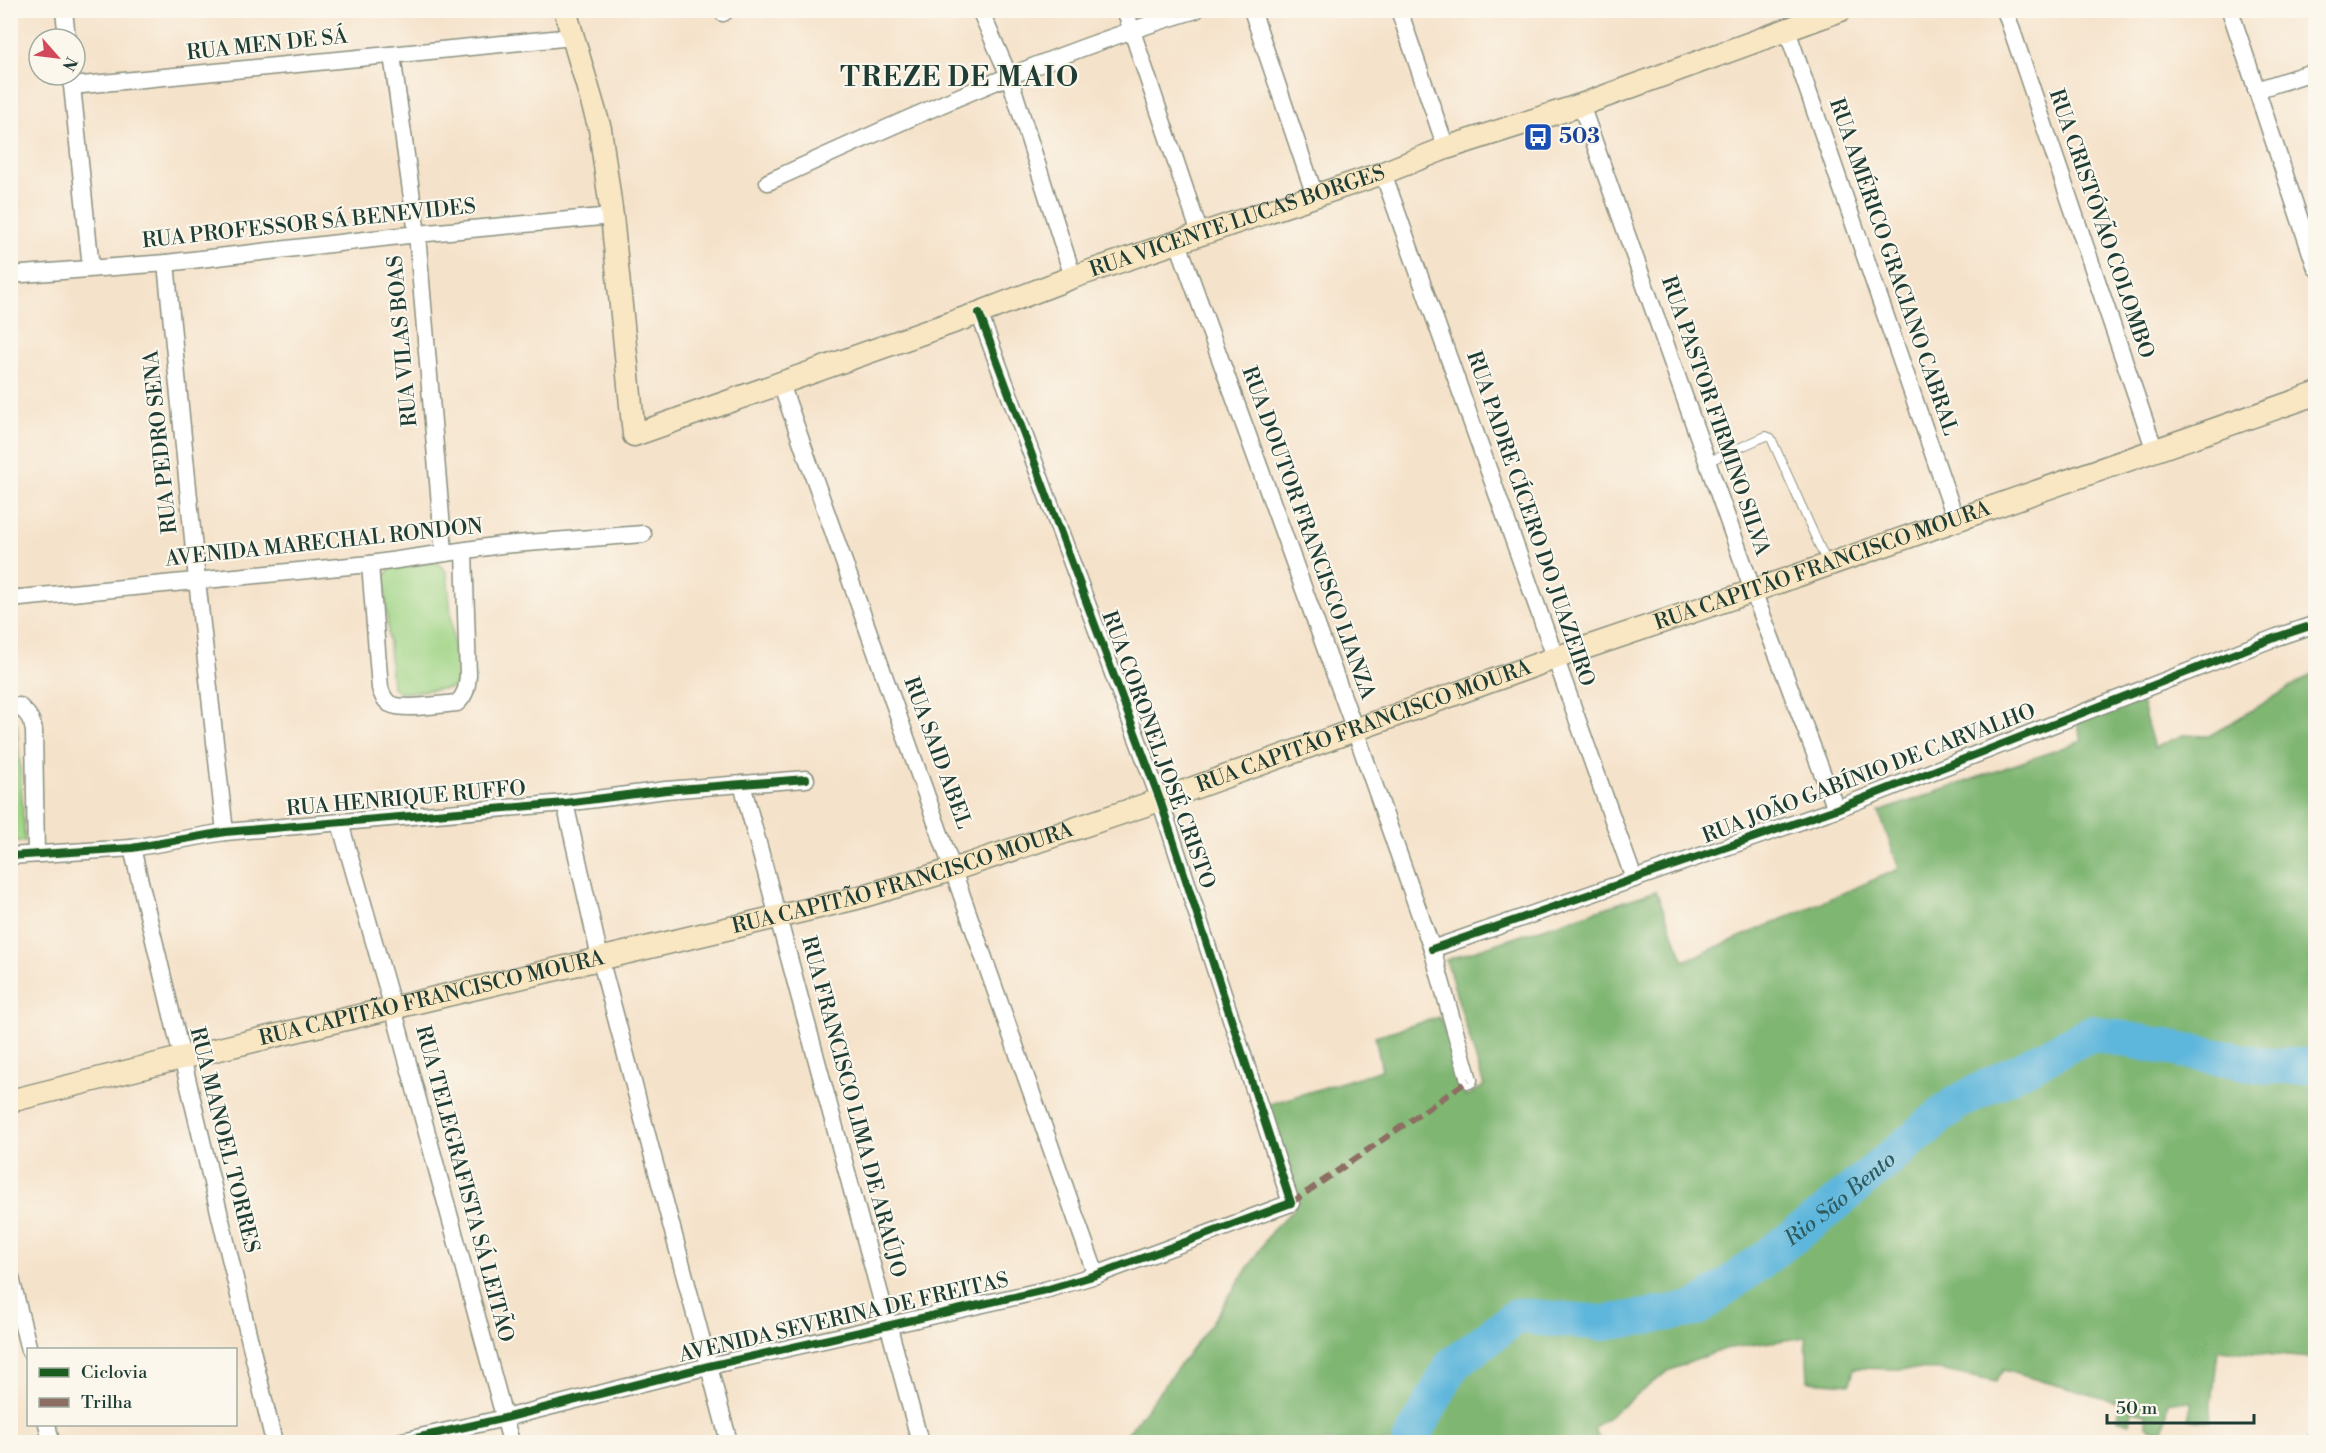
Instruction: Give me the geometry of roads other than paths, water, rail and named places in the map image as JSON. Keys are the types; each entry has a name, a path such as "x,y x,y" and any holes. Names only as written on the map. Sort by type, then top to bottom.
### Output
{"main road":[{"path":"565,10 600,129 612,216"},
{"name":"RUA VICENTE LUCAS BORGES","path":"612,216 634,435 979,313 1073,277 1383,173 1446,147 1581,105 1787,30 1811,15 1841,10"},
{"name":"RUA CAPITÃO FRANCISCO MOURA","path":"10,1101 181,1058 857,898 954,869 1160,800 1555,658 2155,452 2316,394"}],"street":[{"path":"64,10 66,27"},
{"path":"980,10 1009,76 1073,277"},
{"path":"1125,10 1200,234"},
{"path":"768,182 1009,76 1131,30 1196,10"},
{"path":"1252,10 1315,196"},
{"path":"1399,10 1446,147"},
{"name":"RUA CRISTÓVÃO COLOMBO","path":"2005,10 2155,452"},
{"path":"2230,10 2316,267"},
{"name":"RUA AMÉRICO GRACIANO CABRAL","path":"1787,30 1956,519"},
{"name":"RUA MEN DE SÁ","path":"87,80 392,55 573,37"},
{"name":"RUA VILAS BOAS","path":"392,55 417,234 444,552"},
{"path":"2256,90 2316,72"},
{"path":"72,87 91,268"},
{"name":"RUA PASTOR FIRMINO SILVA","path":"1581,105 1753,591 1836,809"},
{"name":"RUA PADRE CÍCERO DO JUAZEIRO","path":"1383,173 1634,879"},
{"name":"RUA PROFESSOR SÁ BENEVIDES","path":"10,275 166,263 417,234 612,216"},
{"name":"RUA DOUTOR FRANCISCO LIANZA","path":"1178,243 1356,730 1432,950 1468,1080"},
{"name":"RUA PEDRO SENA","path":"166,263 197,580 225,832"},
{"name":"RUA CORONEL JOSÉ CRISTO","path":"979,313 1160,800 1291,1203"},
{"name":"RUA SAID ABEL","path":"781,384 1096,1275"},
{"name":"AVENIDA MARECHAL RONDON","path":"10,599 370,564 501,545 643,534"},
{"path":"370,564 382,697 389,704 399,707 457,703 463,698 467,689 468,675 464,551"},
{"name":"RUA JOÃO GABÍNIO DE CARVALHO","path":"1432,950 1836,809 2266,641 2316,624"},
{"path":"10,707 19,706 26,712 32,720 34,730 36,854"},
{"name":"RUA HENRIQUE RUFFO","path":"10,856 132,848 225,832 565,803 666,790 806,780"},
{"name":"RUA FRANCISCO LIMA DE ARAÚJO","path":"742,784 920,1443"},
{"path":"565,803 600,958 729,1443"},
{"name":"RUA TELEGRAFISTA SÁ LEITÃO","path":"340,823 512,1443"},
{"name":"RUA MANOEL TORRES","path":"132,848 274,1443"},
{"name":"AVENIDA SEVERINA DE FREITAS","path":"398,1443 709,1366 1045,1290 1096,1275 1291,1203"},
{"path":"10,1274 28,1348"},
{"path":"47,1426 51,1443"},
{"path":"2313,1443 2316,1437"}],"lane":[{"path":"1707,462 1766,436 1772,438 1827,565"}],"waterway":[{"name":"Rio São Bento","path":"1410,1442 1452,1365 1517,1316 1604,1323 1697,1309 1823,1214 1956,1103 2092,1033 2266,1066 2316,1066"}],"place":[{"name":"503","path":"1538,137"}],"district":[{"name":"TREZE DE MAIO","path":"960,78"}]}
